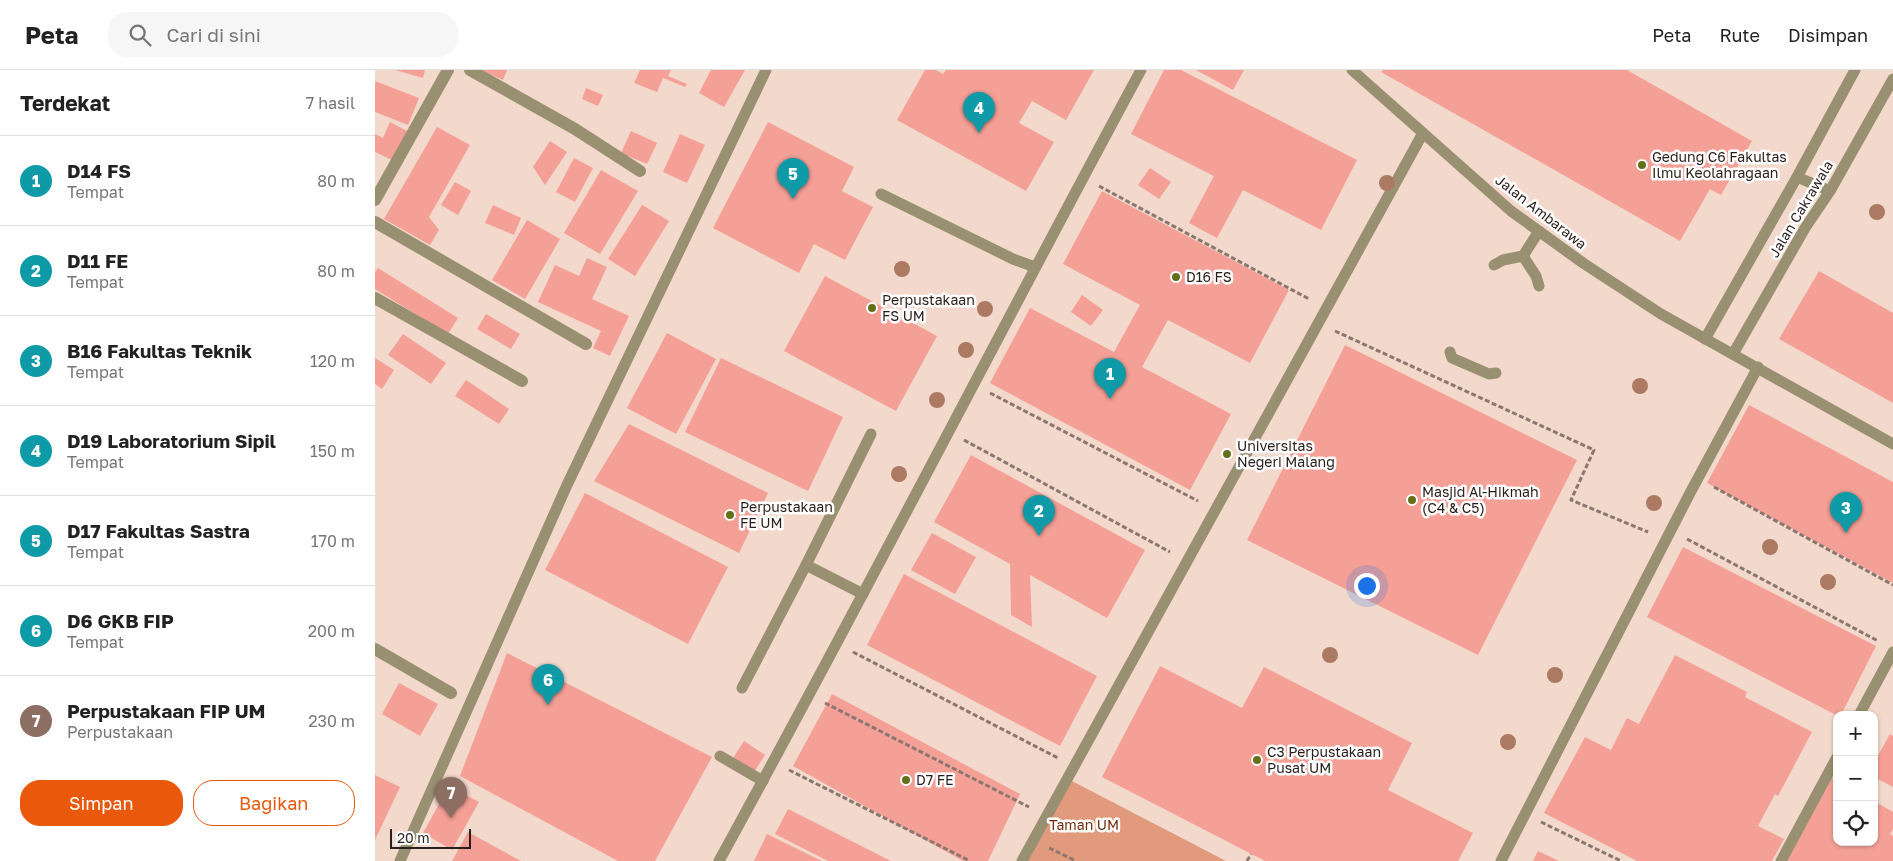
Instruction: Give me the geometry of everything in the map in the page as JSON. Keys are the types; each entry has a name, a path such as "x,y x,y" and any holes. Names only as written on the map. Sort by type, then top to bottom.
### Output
{"street":[{"path":"375,200 448,70"},
{"path":"470,70 575,129 640,171"},
{"path":"375,222 586,344"},
{"path":"375,298 522,381"},
{"path":"375,649 451,692"}],"lane":[{"path":"400,861 567,485 766,70"},
{"path":"719,861 1141,70"},
{"name":"Jalan Ambarawa","path":"1352,70 1511,211 1623,290 1705,339 1893,444"},
{"name":"Jalan Cakrawala","path":"1705,339 1855,70"},
{"name":"Jalan Cakrawala","path":"1733,354 1805,228 1830,191 1893,79"},
{"path":"1022,861 1423,133"},
{"path":"1797,177 1830,191"},
{"path":"881,194 1013,259 1035,267"},
{"path":"1493,265 1503,260 1523,256 1539,231"},
{"path":"1523,256 1536,276 1539,286"},
{"path":"1450,352 1452,358 1489,374 1496,373"},
{"path":"1501,861 1758,367"},
{"path":"743,688 871,434"},
{"path":"806,565 863,594"},
{"path":"1861,711 1889,648"},
{"path":"720,756 763,781"},
{"path":"1781,861 1833,764"}],"path":[{"path":"1083,177 1327,308"},
{"path":"1319,323 1594,450 1571,500 1669,535 1889,648"},
{"path":"974,385 1215,510"},
{"path":"948,432 1188,561"},
{"path":"1699,478 1893,585"},
{"path":"837,643 1074,766"},
{"path":"809,695 1047,816"},
{"path":"773,762 970,861"},
{"path":"1525,814 1621,861"},
{"path":"1034,840 1076,861"},
{"path":"1247,861 1251,854"}],"green space":[{"name":"Taman UM","path":"1068,779 1226,861 1025,861"}],"building":[{"path":"395,70 425,70 423,78"},
{"path":"480,70 507,70 503,80"},
{"path":"640,70 671,70 668,76 687,84 685,87 663,78 657,92 634,83"},
{"path":"711,70 745,70 724,107 699,93"},
{"path":"925,70 936,70 943,74 946,70 1094,70 1066,120 1032,101 1019,123 1054,142 1026,191 897,120"},
{"path":"1164,70 1181,70 1357,160 1321,230 1243,190 1217,238 1189,223 1214,176 1131,134"},
{"path":"1196,70 1244,70 1233,90"},
{"name":"Gedung C6 Fakultas Ilmu Keolahragaan","path":"1383,70 1627,70 1752,141 1721,195 1710,189 1680,241 1381,72"},
{"path":"375,81 419,98 408,125 375,112"},
{"path":"586,88 603,95 598,106 582,99"},
{"path":"390,122 407,131 392,160 375,152 375,134 383,138"},
{"path":"768,122 854,167 842,191 873,207 845,260 814,244 799,273 713,228"},
{"path":"437,127 470,145 429,217 439,230 430,245 384,219"},
{"path":"631,131 657,143 647,164 621,153"},
{"path":"680,134 705,145 687,183 663,172"},
{"path":"550,141 567,152 545,185 533,167"},
{"path":"574,158 593,168 575,202 556,192"},
{"path":"1150,168 1171,182 1159,199 1138,185"},
{"path":"601,170 638,191 600,254 564,233"},
{"path":"455,182 471,191 458,215 441,205"},
{"path":"1102,191 1289,290 1250,363 1168,320 1142,367 1231,414 1190,490 990,383 1030,308 1114,352 1140,305 1063,264"},
{"path":"493,205 521,218 514,235 485,223"},
{"path":"642,205 669,221 635,276 608,259"},
{"path":"527,220 560,239 525,299 492,280"},
{"path":"587,258 607,267 592,299 629,316 610,356 593,348 601,331 538,302 555,265 579,276"},
{"path":"378,268 458,318 448,334 375,289 375,272"},
{"path":"1819,271 1893,313 1893,403 1779,339"},
{"path":"825,276 937,336 896,411 784,351"},
{"path":"1082,295 1103,310 1091,326 1071,312"},
{"path":"486,314 520,334 511,349 477,329"},
{"path":"667,333 716,359 676,434 627,408"},
{"path":"403,334 446,363 431,384 388,355"},
{"name":"Masjid Al-Hikmah (C4 & C5)","path":"1345,345 1577,460 1478,655 1247,540"},
{"path":"375,358 394,370 382,389 375,384"},
{"path":"721,358 843,417 808,491 685,432"},
{"path":"466,380 509,409 499,424 455,396"},
{"path":"1749,405 1893,482 1893,583 1707,483"},
{"path":"629,424 768,493 739,553 594,481"},
{"path":"971,455 1145,550 1107,618 1030,575 1032,627 1011,615 1010,564 934,522"},
{"path":"585,493 728,567 688,644 545,570"},
{"path":"932,533 976,557 955,594 911,570"},
{"path":"1683,547 1876,646 1843,711 1833,711 1833,713 1647,617"},
{"path":"904,574 1097,676 1060,746 867,645"},
{"path":"507,653 712,757 655,861 618,861 460,776"},
{"path":"1675,655 1747,692 1745,697 1812,732 1778,796 1775,794 1758,826 1784,839 1772,861 1637,861 1544,813 1585,737 1611,750 1627,718 1639,724"},
{"name":"C3 Perpustakaan Pusat UM","path":"1160,666 1242,708 1264,667 1412,743 1388,790 1473,833 1458,861 1265,861 1102,777"},
{"path":"399,683 438,704 420,736 382,714"},
{"name":"D7 FE","path":"832,694 1020,794 988,861 963,861 793,766"},
{"path":"1890,734 1893,736 1893,787 1878,779 1878,756"},
{"path":"744,741 765,755 754,772 733,758"},
{"path":"375,775 400,787 375,840"},
{"path":"1831,778 1833,779 1833,846 1878,846 1878,803 1893,812 1893,829 1890,834 1893,836 1893,861 1785,861"},
{"path":"449,786 479,802 452,850 423,833"},
{"path":"788,809 891,861 828,861 775,834"},
{"path":"468,832 521,861 452,861"},
{"path":"767,834 822,861 754,861"},
{"path":"1538,851 1559,861 1533,861"}],"place":[{"name":"D19 Laboratorium Sipil","path":"979,133"},
{"name":"Gedung C6 Fakultas Ilmu Keolahragaan","path":"1642,165"},
{"name":"D17 Fakultas Sastra","path":"793,199"},
{"name":"D16 FS","path":"1176,277"},
{"name":"Perpustakaan FS UM","path":"872,308"},
{"name":"D14 FS","path":"1110,399"},
{"name":"Universitas Negeri Malang","path":"1227,454"},
{"name":"Masjid Al-Hikmah (C4 & C5)","path":"1412,500"},
{"name":"Perpustakaan FE UM","path":"730,515"},
{"name":"B16 Fakultas Teknik","path":"1846,533"},
{"name":"D11 FE","path":"1039,536"},
{"name":"D6 GKB FIP","path":"548,705"},
{"name":"C3 Perpustakaan Pusat UM","path":"1257,760"},
{"name":"D7 FE","path":"906,780"},
{"name":"Perpustakaan FIP UM","path":"451,818"}]}
